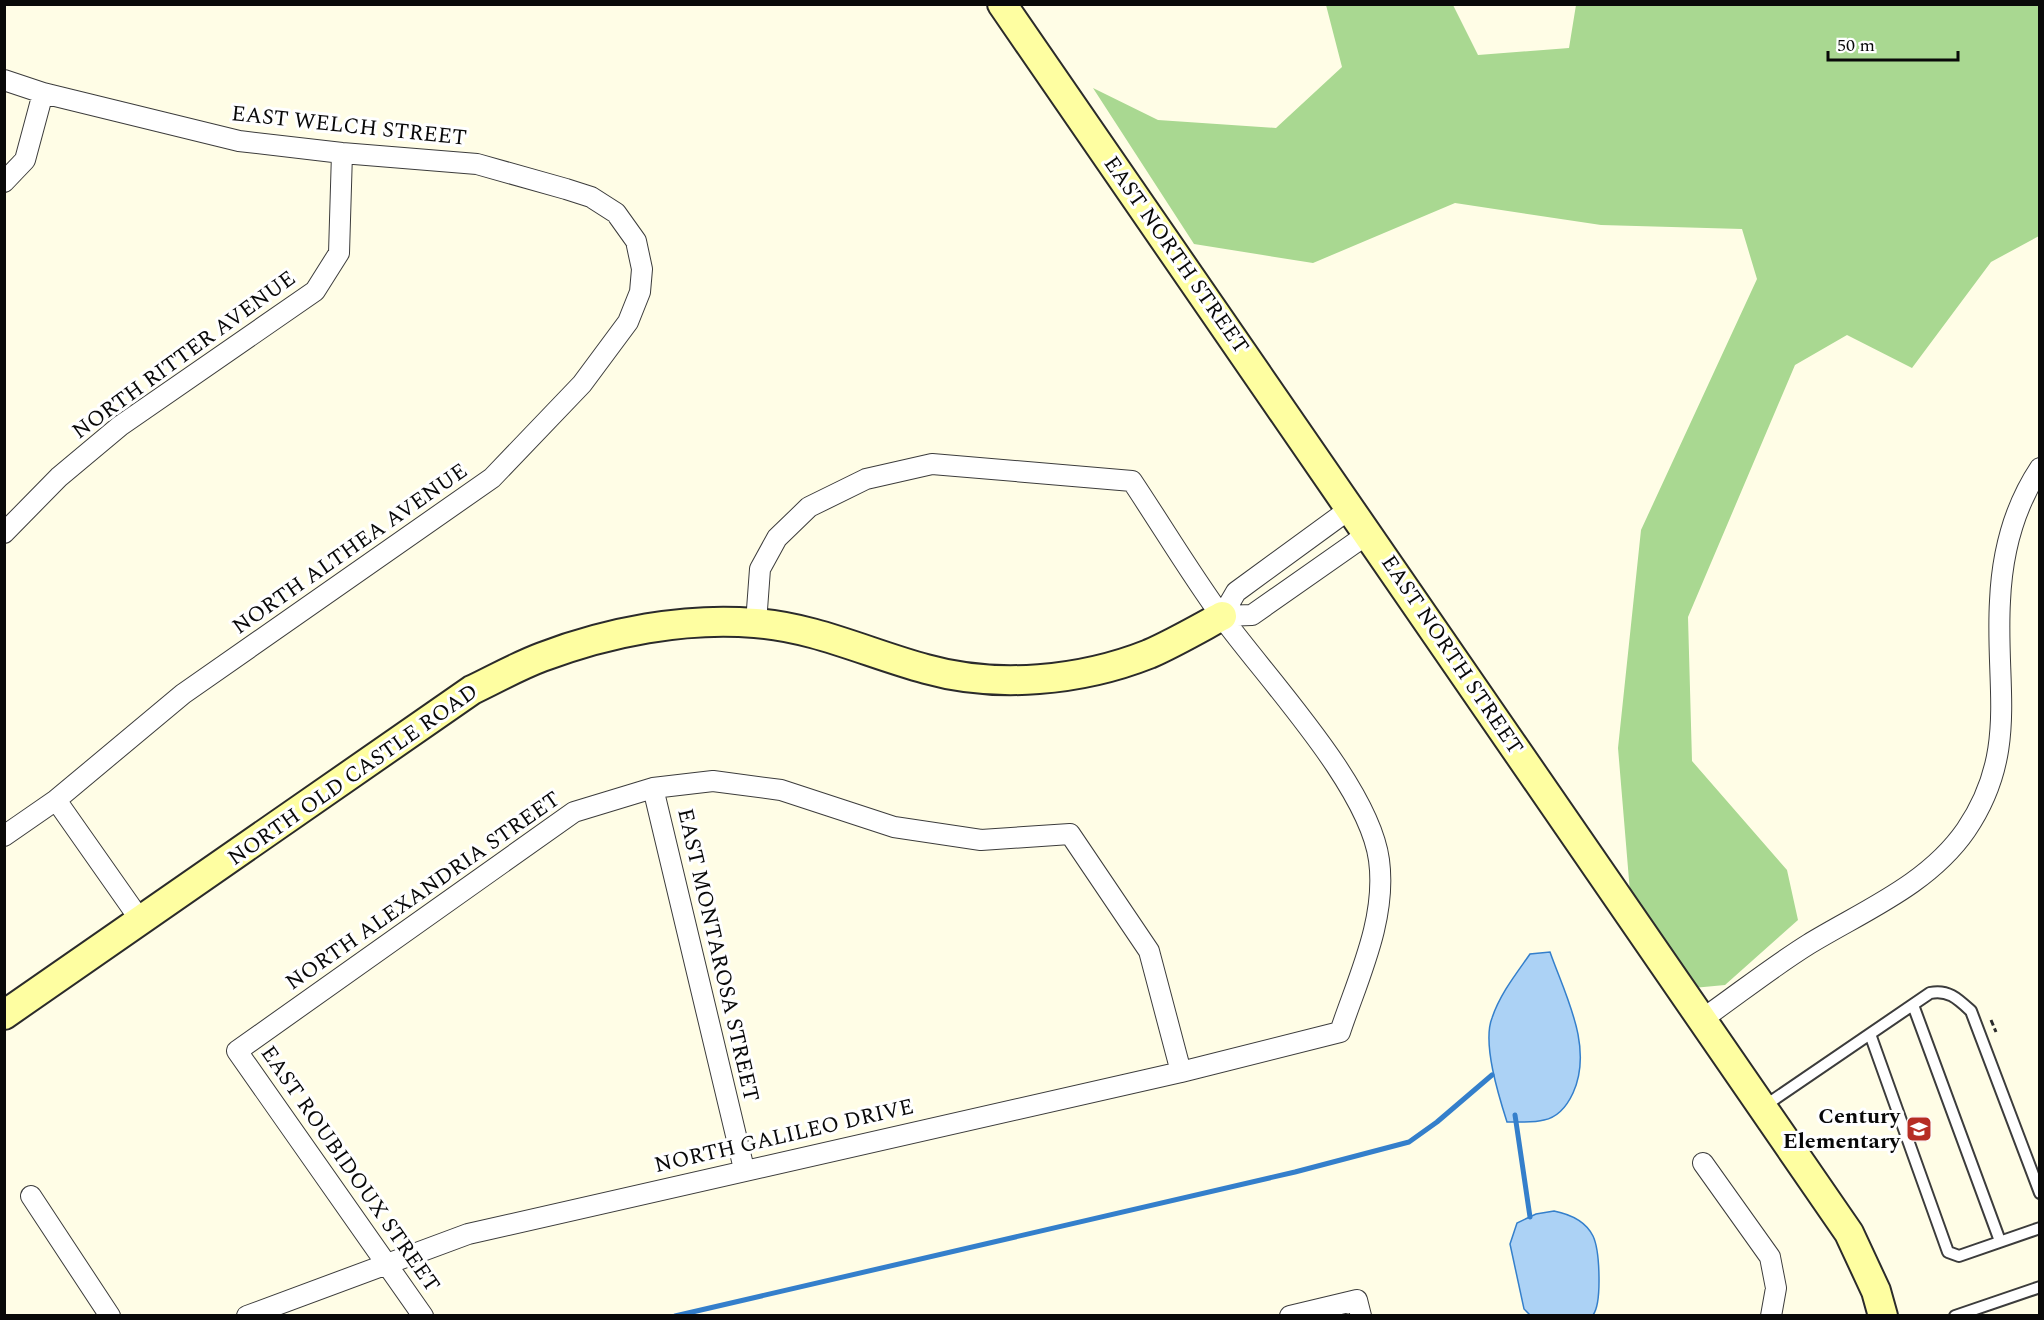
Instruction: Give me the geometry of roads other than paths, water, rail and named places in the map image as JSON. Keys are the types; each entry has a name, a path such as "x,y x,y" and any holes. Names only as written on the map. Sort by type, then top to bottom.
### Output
{"street":[{"name":"EAST NORTH STREET","path":"1002,4 1369,533 1849,1233 1876,1291 1883,1316"},
{"name":"EAST WELCH STREET","path":"4,80 43,93 239,141 342,153 477,164 591,197 616,213 636,241"},
{"path":"4,182 25,160 35,133 43,93"},
{"name":"NORTH RITTER AVENUE","path":"4,533 59,477 120,426 315,291 339,253 342,153"},
{"name":"NORTH ALTHEA AVENUE","path":"4,836 56,800 183,694 492,478 582,384 632,316 642,280 641,260 636,241"},
{"path":"756,623 760,569 777,538 809,507 866,479 932,464 1132,481 1222,616"},
{"path":"1701,1020 1807,945 1909,885 1940,861 1965,830 1987,792 2000,745 2003,688 1999,604 2002,566 2013,522 2040,468"},
{"path":"1222,616 1236,592 1351,508"},
{"path":"1222,616 1252,615 1369,533"},
{"name":"NORTH OLD CASTLE ROAD","path":"4,1016 482,685 542,657 616,634 686,624 756,623 860,647 927,669 987,680 1047,678 1102,670 1149,653 1222,616"},
{"name":"NORTH GALILEO DRIVE","path":"247,1316 468,1234 744,1169 1180,1072 1340,1032 1378,917 1379,860 1362,809 1336,767 1222,616"},
{"name":"NORTH ALEXANDRIA STREET","path":"237,1051 574,812 654,788 713,781 781,790 894,827 981,840 1070,834 1149,951 1180,1072"},
{"name":"EAST MONTAROSA STREET","path":"654,788 744,1169"},
{"path":"56,800 141,921"},
{"name":"EAST ROUBIDOUX STREET","path":"237,1051 423,1316"},
{"path":"1703,1163 1770,1257 1776,1288 1771,1316"},
{"path":"31,1196 110,1316"},
{"path":"1290,1316 1359,1308"}],"lane":[{"path":"1763,1107 1930,993 1939,991 1959,1000 1971,1011 2040,1193"},
{"path":"1913,1005 2000,1242"},
{"path":"1870,1034 1948,1252 1959,1256 2040,1228"},
{"path":"1955,1316 2040,1287"}],"water":[{"path":"1550,952 1575,1021 1579,1040 1579,1075 1568,1102 1554,1116 1535,1122 1507,1122 1490,1055 1489,1029 1495,1009 1504,992 1530,954"},
{"path":"1554,1211 1576,1219 1590,1230 1593,1236 1599,1277 1598,1300 1593,1315 1530,1315 1524,1309 1510,1244 1517,1223 1536,1214"}],"waterway":[{"path":"675,1316 1295,1172 1409,1142 1437,1122 1492,1075"},
{"path":"1515,1115 1530,1217"}],"place":[{"name":"Century Elementary","path":"1919,1129"}]}
